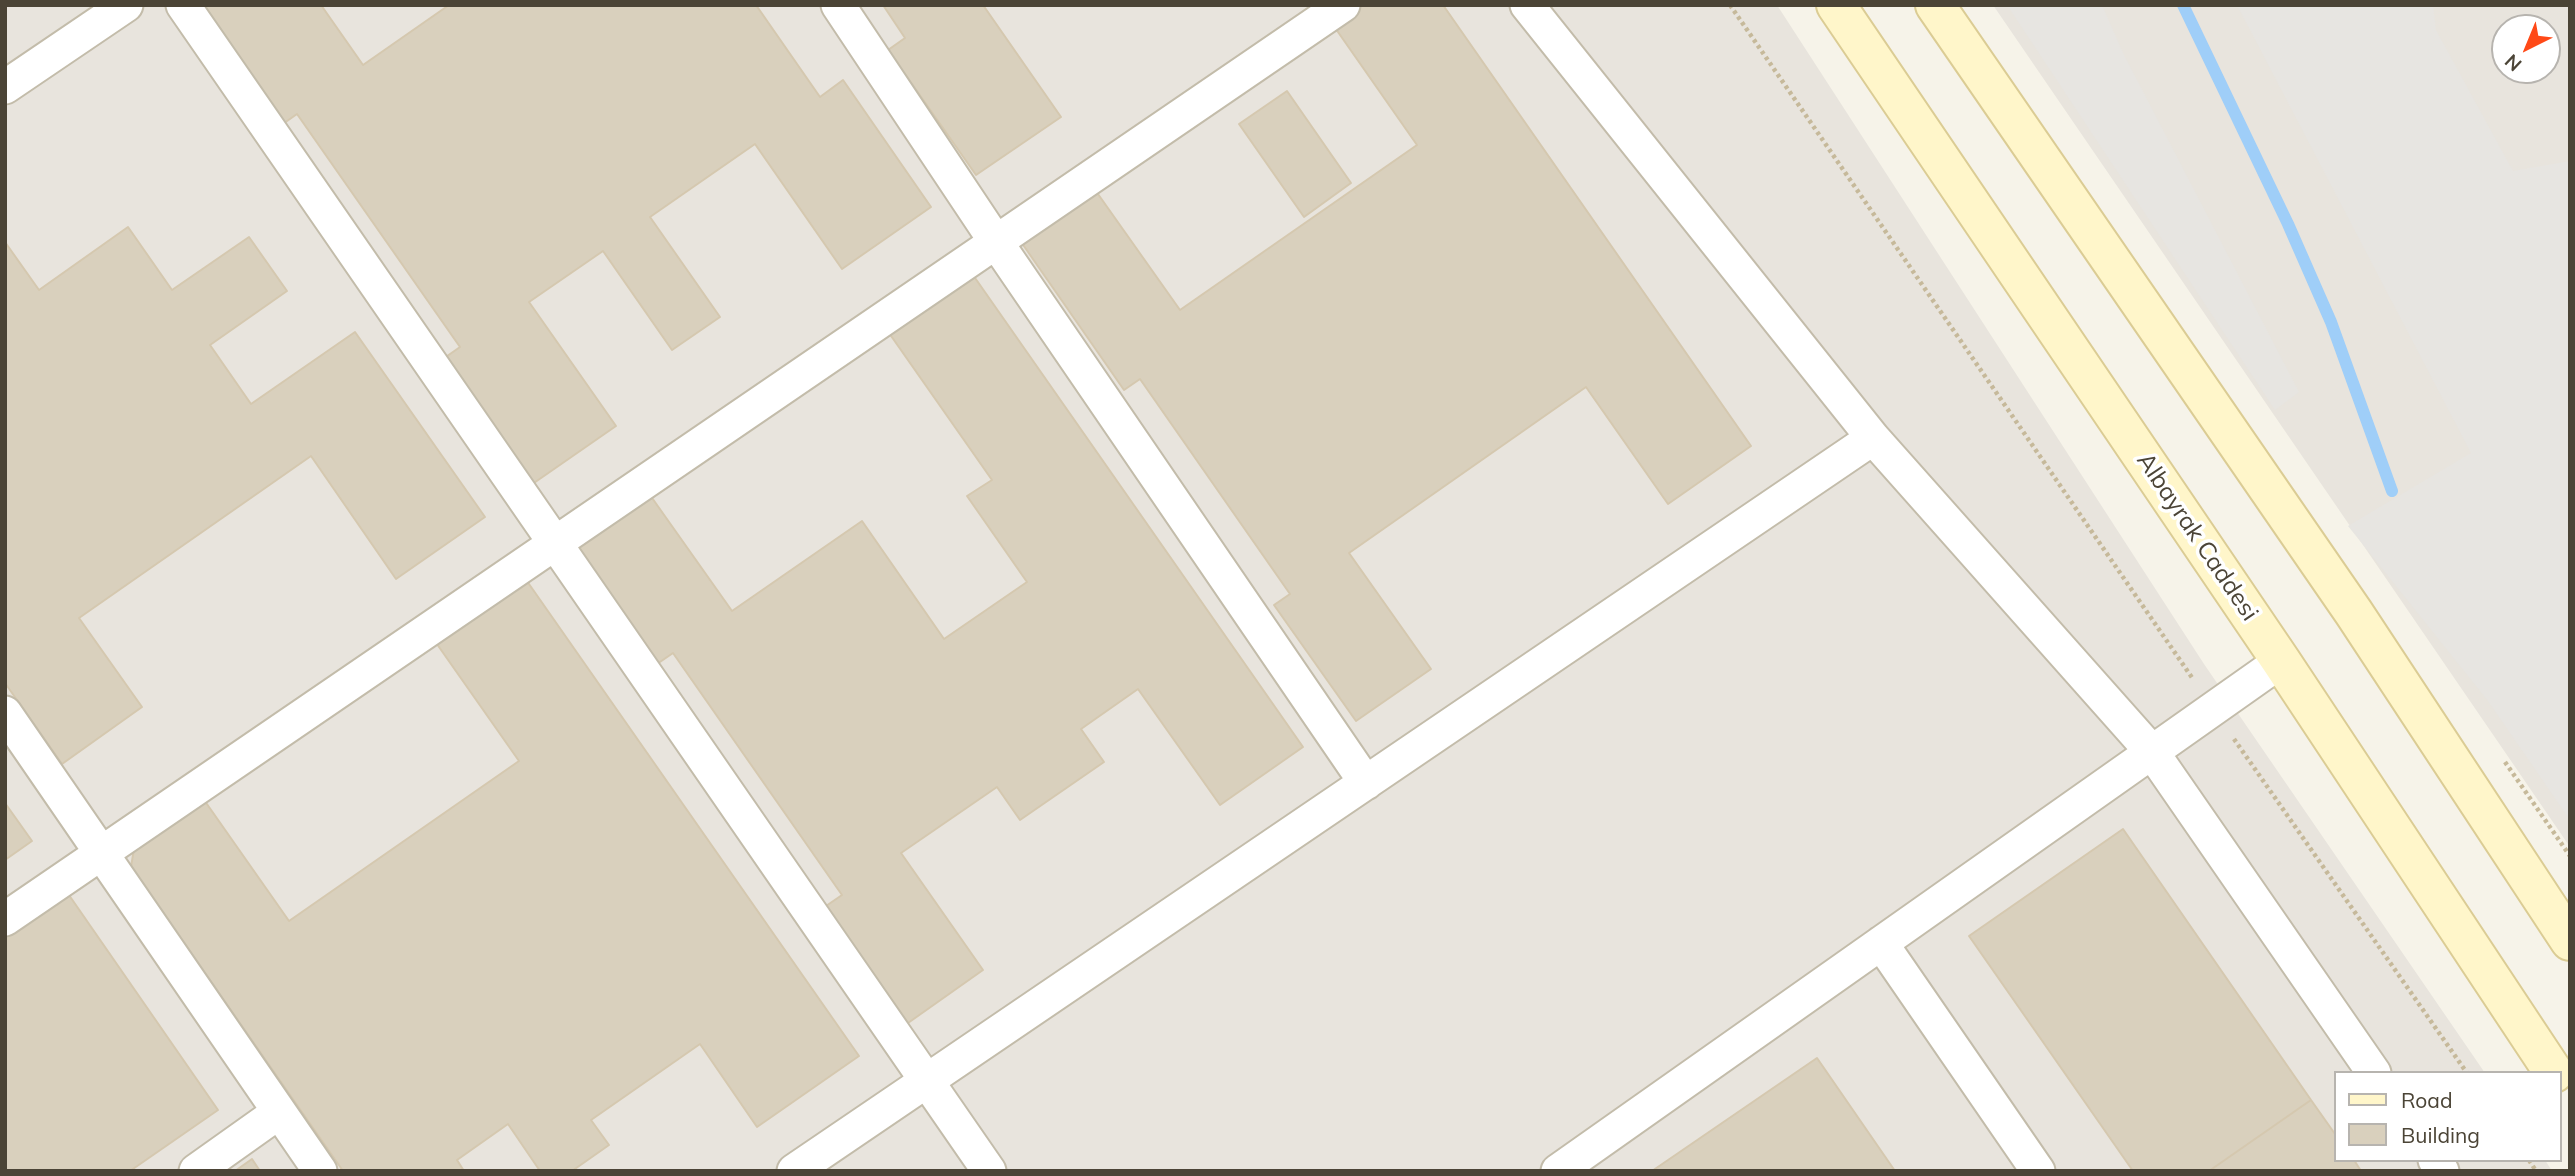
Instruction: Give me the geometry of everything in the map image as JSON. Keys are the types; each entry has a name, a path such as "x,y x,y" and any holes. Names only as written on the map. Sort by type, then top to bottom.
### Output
{"main road":[{"name":"Albayrak Caddesi","path":"1836,5 2281,660 2553,1071"},
{"path":"1936,5 2354,613 2570,941"}],"street":[{"path":"5,87 126,5"},
{"path":"183,5 989,1171"},
{"path":"838,5 996,242 1366,783"},
{"path":"5,919 1343,5"},
{"path":"1527,5 1873,438 2152,751 2373,1071"},
{"path":"794,1171 1873,438"},
{"path":"1558,1171 2281,660"},
{"path":"5,713 320,1171"},
{"path":"1881,943 2038,1171"},
{"path":"196,1171 279,1112"}],"path":[{"path":"1730,5 2213,708 2467,1071"}],"shaded area":[{"path":"5,5 1777,5 2204,664 2484,1071 2334,1071 2334,1162 2546,1162 2552,1171 5,1171"},
{"path":"1993,5 2570,5 2570,847"},
{"path":"2007,5 2102,5 2123,53 2299,392 2275,410"},
{"path":"2237,5 2433,5 2436,30 2513,171 2570,161 2570,820 2488,701 2348,526 2471,453"}],"building":[{"path":"196,5 321,5 363,65 449,5 756,5 820,97 843,80 931,207 842,269 755,144 650,217 720,317 672,350 603,251 529,302 616,426 531,485 443,359 460,347 297,114 280,126"},
{"path":"883,5 983,5 1061,117 976,175 888,50 905,38"},
{"path":"1354,5 1443,5 1751,446 1668,504 1586,387 1349,553 1431,669 1356,721 1274,605 1290,594 1140,379 1124,390 1019,239 1093,187 1180,310 1417,145 1331,22"},
{"path":"1287,91 1351,183 1304,217 1239,124"},
{"path":"128,227 172,290 249,237 287,291 210,345 251,404 355,332 485,517 396,579 311,456 79,618 142,707 62,764 5,683 5,242 39,290"},
{"path":"966,265 1303,747 1220,805 1138,689 1081,729 1104,762 1020,820 997,787 901,853 983,970 908,1023 826,906 842,895 673,653 657,664 571,540 645,488 732,611 862,521 944,639 1027,582 967,496 992,480 882,323"},
{"path":"522,574 859,1056 757,1127 700,1044 591,1120 609,1145 572,1171 540,1171 508,1124 457,1160 464,1171 343,1171 131,867 135,843 202,797 289,921 519,761 432,637"},
{"path":"5,803 32,841 5,860"},
{"path":"2123,829 2311,1100 2209,1171 2133,1171 1969,936"},
{"path":"62,885 218,1110 130,1171 5,1171 5,924"},
{"path":"1817,1058 1895,1171 1652,1171"},
{"path":"2311,1100 2334,1133 2334,1162 2355,1162 2361,1171 2209,1171"},
{"path":"252,1159 260,1171 235,1171"}],"waterway":[{"path":"2183,5 2288,224 2331,322 2392,491"}]}
